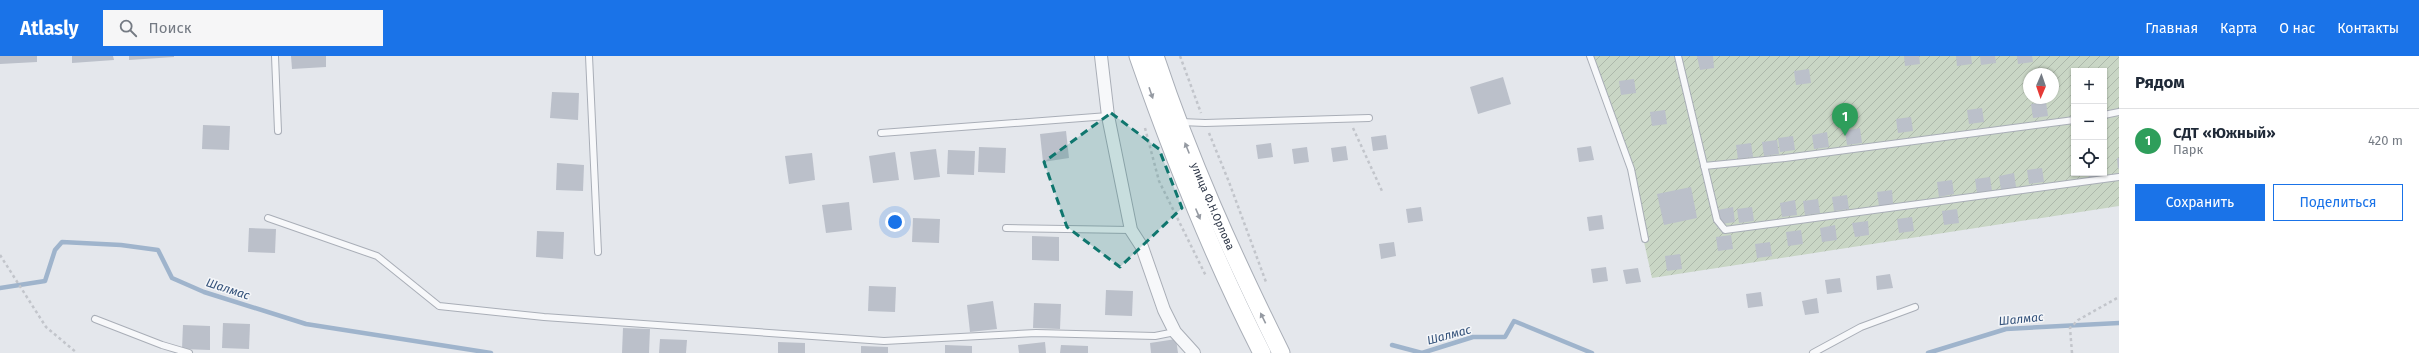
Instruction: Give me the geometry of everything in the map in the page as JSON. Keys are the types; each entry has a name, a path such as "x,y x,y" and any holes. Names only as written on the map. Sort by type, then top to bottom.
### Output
{"street":[{"path":"1101,56 1108,116 1131,230 1142,247 1164,310 1175,332 1194,353"},
{"name":"улица Ф.Н.Орлова","path":"1138,56 1161,122 1196,212 1262,353"},
{"name":"улица Ф.Н.Орлова","path":"1155,56 1176,122 1210,203 1281,353"}],"lane":[{"path":"275,56 278,131"},
{"path":"589,56 598,252"},
{"path":"1590,56 1631,169 1645,240"},
{"path":"1678,56 1717,220 1725,230 2119,177"},
{"path":"2107,114 2119,112"},
{"path":"881,133 1108,116"},
{"path":"1176,122 1205,124 1369,118"},
{"path":"1704,166 1785,158 2071,120"},
{"path":"268,218 377,256 439,306 544,317 884,340 1036,333 1155,336 1175,332"},
{"path":"1006,228 1131,230"},
{"path":"1813,353 1861,327 1915,306"},
{"path":"95,319 162,345 189,353"}],"path":[{"path":"1180,56 1267,286"},
{"path":"1348,119 1382,191"},
{"path":"0,255 46,327 77,353"},
{"path":"2072,353 2070,328 2078,320 2119,297"}],"highlighted area":[{"path":"1111,113 1159,149 1182,208 1120,267 1067,227 1044,162"}],"green space":[{"path":"1588,56 2119,56 2119,206 1652,278 1628,170"}],"building":[{"path":"0,56 37,56 37,62 0,64"},
{"path":"72,56 113,56 114,60 72,63"},
{"path":"129,56 174,56 174,57 129,60"},
{"path":"291,56 326,56 326,67 292,69"},
{"path":"1697,56 1713,56 1714,68 1700,70"},
{"path":"1904,56 1919,56 1920,64 1905,66"},
{"path":"1956,56 1971,56 1972,64 1957,66"},
{"path":"1980,56 1995,56 1996,63 1981,65"},
{"path":"2017,56 2032,56 2033,62 2018,64"},
{"path":"1809,69 1811,83 1796,85 1794,71"},
{"path":"1503,77 1511,104 1478,114 1470,87"},
{"path":"1634,79 1636,93 1621,95 1619,81"},
{"path":"552,92 579,93 578,120 550,118"},
{"path":"2031,104 2046,104 2048,116 2033,118"},
{"path":"1982,108 1984,122 1969,124 1967,110"},
{"path":"1665,110 1667,124 1652,126 1650,112"},
{"path":"1911,117 1913,131 1898,133 1896,119"},
{"path":"203,125 230,126 229,150 202,149"},
{"path":"1860,128 1862,143 1847,145 1845,131"},
{"path":"1066,131 1069,158 1043,162 1040,134"},
{"path":"1827,132 1829,147 1814,149 1812,135"},
{"path":"1386,135 1388,149 1373,151 1371,137"},
{"path":"1793,136 1795,150 1780,152 1778,138"},
{"path":"1777,140 1779,154 1764,156 1762,142"},
{"path":"1271,143 1273,157 1258,159 1256,145"},
{"path":"1751,143 1753,157 1738,159 1736,145"},
{"path":"1346,146 1348,160 1333,162 1331,148"},
{"path":"1591,146 1594,160 1579,162 1577,148"},
{"path":"979,147 1006,148 1005,173 978,172"},
{"path":"1307,147 1309,162 1294,164 1292,149"},
{"path":"936,149 940,177 914,180 910,152"},
{"path":"948,150 975,151 974,175 947,174"},
{"path":"895,152 899,180 873,183 869,156"},
{"path":"812,153 815,180 789,184 785,156"},
{"path":"2117,158 2119,158 2118,169"},
{"path":"557,163 584,165 583,191 556,190"},
{"path":"2042,168 2044,182 2029,184 2027,170"},
{"path":"2014,173 2016,187 2001,190 1999,176"},
{"path":"2089,176 2104,176 2089,178"},
{"path":"1990,177 1992,191 1977,193 1975,179"},
{"path":"1952,180 1954,194 1939,197 1937,182"},
{"path":"1691,187 1697,218 1664,225 1657,194"},
{"path":"1892,190 1893,204 1879,206 1877,192"},
{"path":"1847,195 1849,209 1834,211 1832,197"},
{"path":"1818,199 1820,213 1805,215 1803,201"},
{"path":"1795,200 1797,215 1782,217 1780,203"},
{"path":"849,202 852,230 826,233 822,205"},
{"path":"1421,207 1423,221 1408,223 1406,209"},
{"path":"1733,207 1735,222 1721,224 1718,210"},
{"path":"1752,207 1754,221 1739,223 1737,209"},
{"path":"1957,209 1959,223 1944,225 1942,211"},
{"path":"1602,215 1604,229 1589,231 1587,217"},
{"path":"1912,217 1914,231 1899,233 1897,219"},
{"path":"913,218 940,219 939,243 912,242"},
{"path":"1868,221 1869,235 1855,237 1852,223"},
{"path":"1835,225 1837,240 1822,242 1820,228"},
{"path":"249,228 276,229 275,253 248,252"},
{"path":"1801,230 1803,244 1788,246 1786,232"},
{"path":"537,231 564,232 563,259 536,257"},
{"path":"1731,235 1733,249 1718,251 1716,237"},
{"path":"1032,236 1059,237 1059,261 1032,260"},
{"path":"1394,242 1396,256 1381,259 1379,244"},
{"path":"1770,242 1772,256 1757,258 1755,244"},
{"path":"1680,254 1682,269 1667,271 1665,256"},
{"path":"1606,267 1608,281 1593,283 1591,269"},
{"path":"1638,268 1641,282 1626,284 1623,270"},
{"path":"1890,274 1893,288 1877,290 1876,276"},
{"path":"1840,278 1842,292 1827,294 1825,280"},
{"path":"869,286 896,287 895,312 868,311"},
{"path":"1106,290 1133,291 1132,316 1105,315"},
{"path":"1761,292 1763,306 1748,308 1746,294"},
{"path":"1817,298 1819,313 1805,315 1802,301"},
{"path":"993,301 997,329 970,332 967,305"},
{"path":"1034,303 1061,304 1060,329 1033,328"},
{"path":"223,323 250,324 249,349 222,348"},
{"path":"183,325 210,326 210,350 182,349"},
{"path":"623,328 650,329 649,353 622,353"},
{"path":"660,339 687,340 686,353 659,353"},
{"path":"1176,339 1178,353 1151,353 1150,343"},
{"path":"778,342 805,343 805,353 778,353"},
{"path":"1045,342 1046,353 1019,353 1018,345"},
{"path":"945,345 972,346 972,353 945,353"},
{"path":"1061,345 1088,346 1088,353 1060,353"},
{"path":"861,346 888,347 888,353 861,353"}],"waterway":[{"name":"Шалмас","path":"0,288 45,281 55,250 62,242 121,245 158,250 172,278 204,292 306,324 491,353"},
{"name":"Шалмас","path":"1392,345 1422,353 1473,337 1505,337 1514,321 1592,353"},
{"name":"Шалмас","path":"1928,353 2006,329 2119,323"}],"place":[{"name":"СДТ «Южный»","path":"1845,136"}]}
